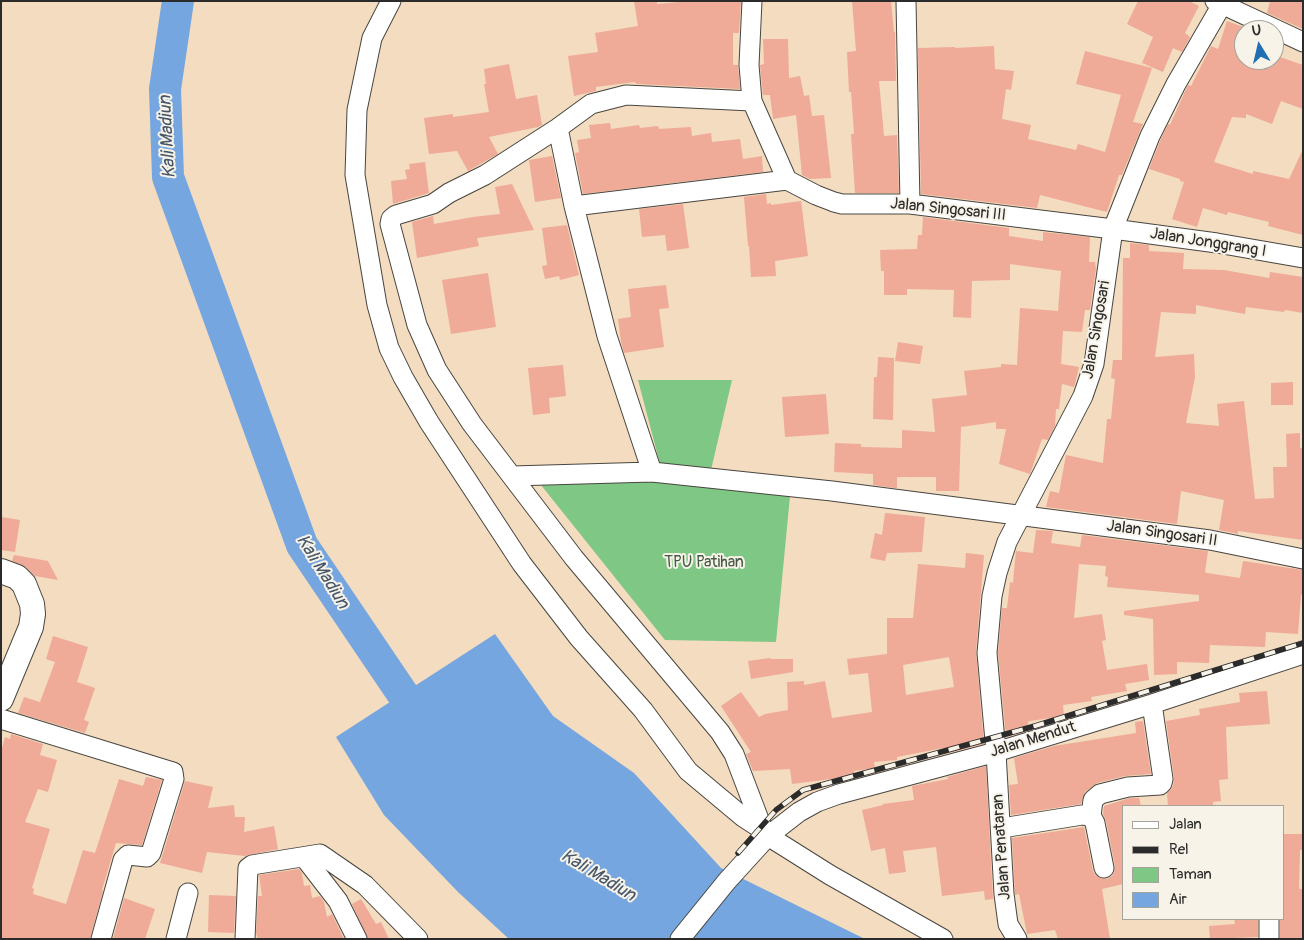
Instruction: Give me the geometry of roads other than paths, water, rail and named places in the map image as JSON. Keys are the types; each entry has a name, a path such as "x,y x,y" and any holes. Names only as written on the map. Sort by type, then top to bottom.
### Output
{"street":[{"path":"391,1 372,38 357,110 355,176 377,305 390,348 403,377 429,422 522,564 579,638 643,710 688,771 742,817 766,833 830,875 942,939"},
{"path":"574,206 787,180 752,101 749,65 752,1"},
{"path":"906,1 910,204"},
{"path":"1220,2 1303,42"},
{"name":"Jalan Singosari","path":"996,752 987,653 996,572 1007,542 1021,514 1084,396 1094,364 1113,229 1154,128 1220,2"},
{"path":"752,101 626,95 591,104 558,128 485,175 449,193 433,204 396,215 391,219 390,224 417,325 437,370 472,424 574,558 720,732 734,754 766,833"},
{"path":"558,128 574,206 607,336 652,472"},
{"name":"Jalan Singosari III","path":"787,180 842,204 910,204 1113,229"},
{"name":"Jalan Jonggrang I","path":"1113,229 1217,243 1303,258"},
{"name":"Jalan Singosari II","path":"512,476 652,472 1021,514 1132,531 1210,540 1303,558"},
{"path":"1,571 17,577 24,584 32,604 31,626 1,699"},
{"name":"Jalan Mendut","path":"680,939 766,833 817,802 839,794 996,752 1152,704 1303,654"},
{"path":"1104,868 1096,823 1091,816 1093,800 1100,794 1128,787 1160,785 1163,779 1152,704"},
{"path":"1,719 173,772 174,779 151,852 147,857 128,855 123,860 101,939"},
{"name":"Jalan Penataran","path":"996,752 1002,828 1004,894 1008,924 1017,939"},
{"path":"1002,828 1082,815 1091,816"},
{"path":"245,939 248,868 321,854 365,885 418,939"},
{"path":"304,857 338,901 357,939"},
{"path":"176,939 188,894"},
{"path":"1269,920 1269,939"}],"water":[{"path":"495,634 553,716 634,773 721,868 865,939 509,939 458,892 384,815 336,737"}],"waterway":[{"name":"Kali Madiun","path":"178,1 165,89 168,177 302,545 427,730"}],"railway":[{"path":"738,853 776,810 803,790 1035,726 1303,643"}],"park label":[{"name":"TPU Patihan","path":"704,563"}]}
